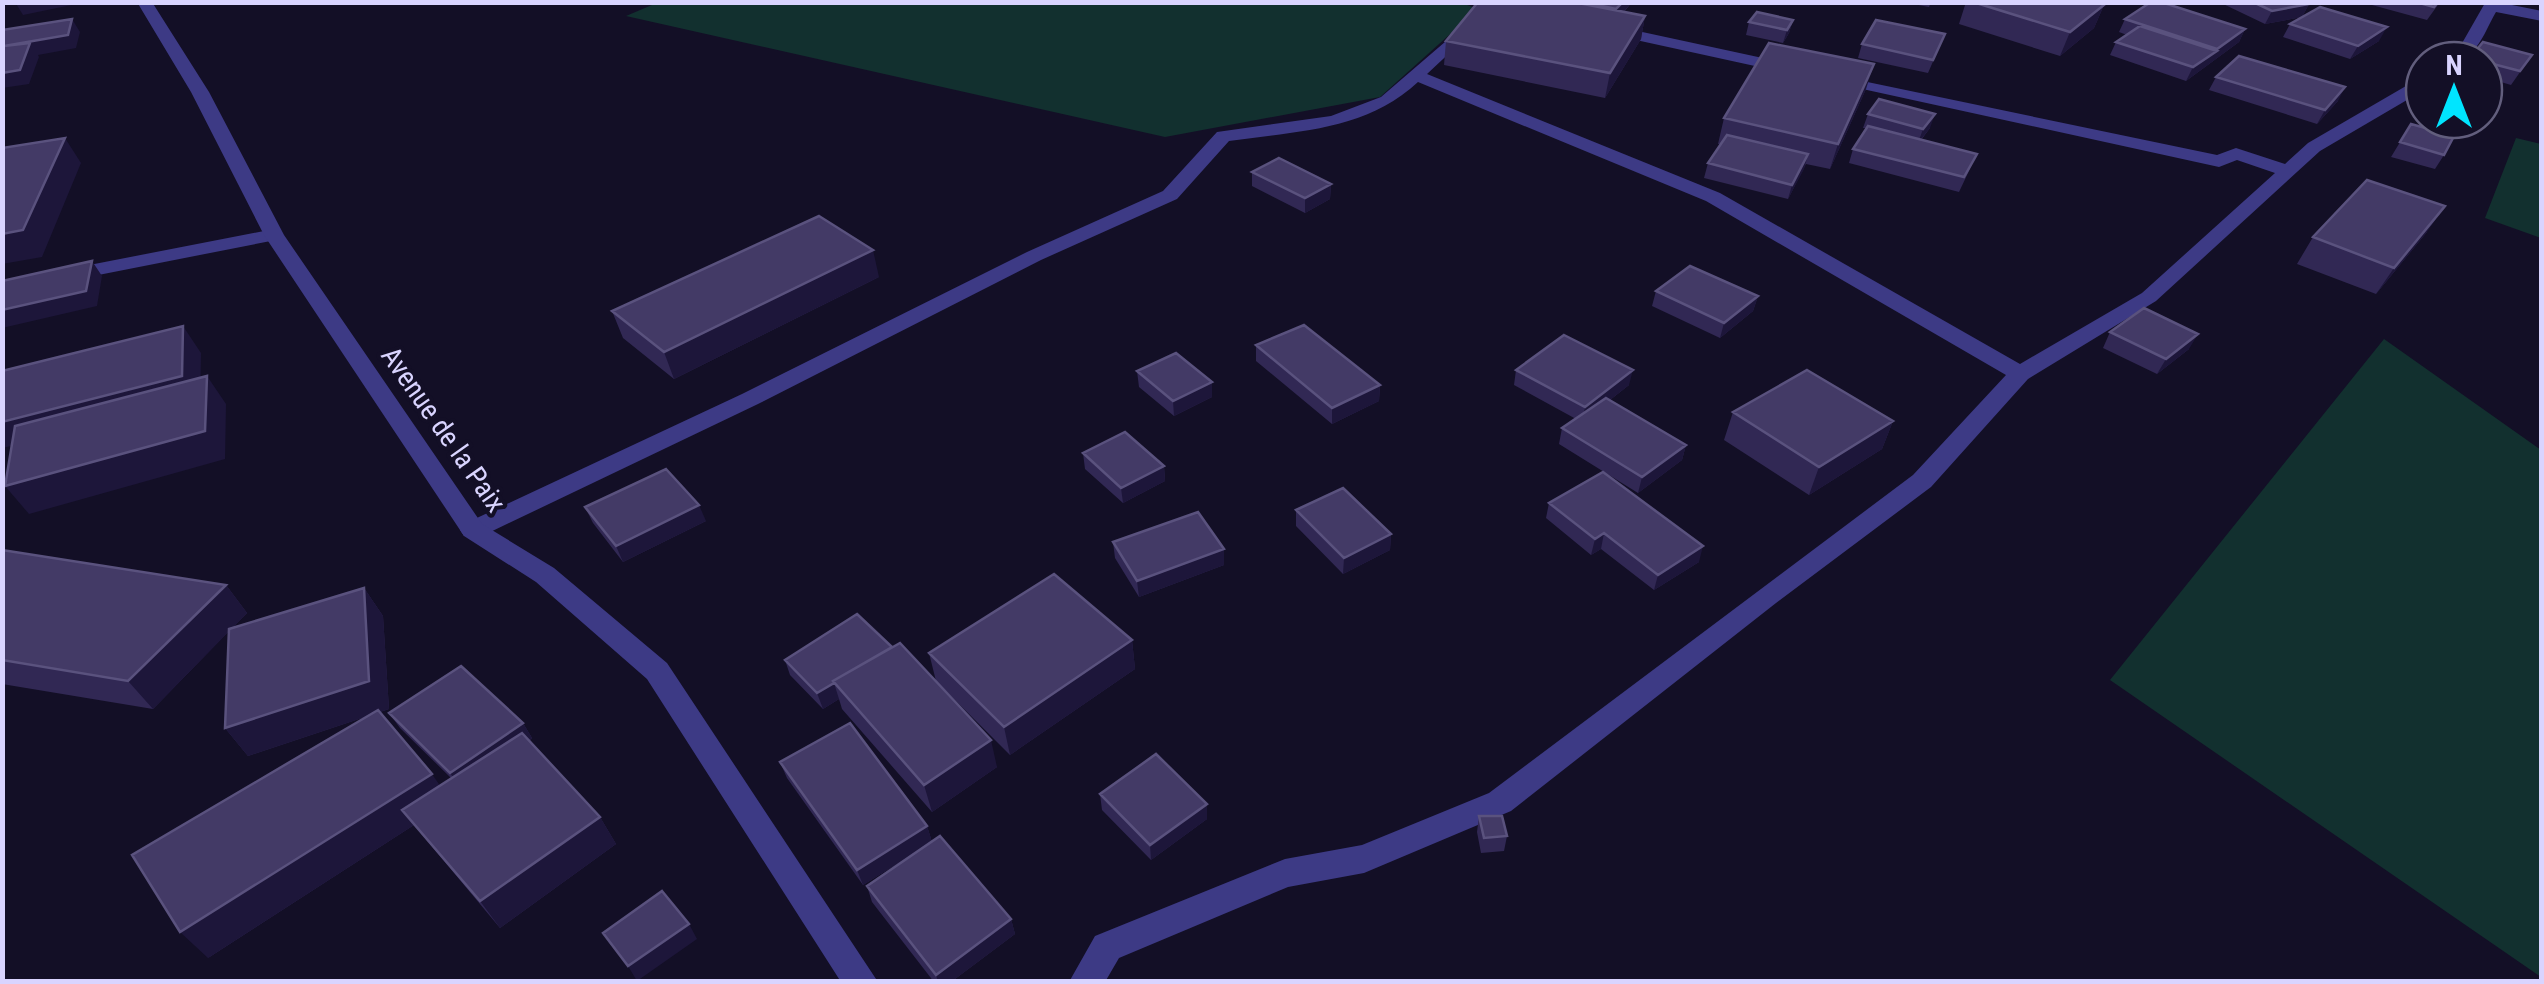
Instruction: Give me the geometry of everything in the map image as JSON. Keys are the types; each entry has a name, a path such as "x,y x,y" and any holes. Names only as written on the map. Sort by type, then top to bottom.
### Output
{"street":[{"name":"Avenue de la Paix","path":"144,2 200,92 274,235 473,530 545,576 657,671 862,982"},
{"path":"2471,40 2483,4 2542,16"},
{"path":"473,530 750,399 1034,256 1170,195 1223,136 1334,121 1386,102 1478,16"},
{"path":"1586,24 2220,160 2236,154 2285,170"},
{"path":"1418,76 1713,197 2020,374"},
{"path":"1086,982 1107,947 1285,873 1364,859 1500,802 1766,596 1922,482 2020,374 2148,297 2314,147 2404,95"},
{"path":"2,288 274,235"}],"green space":[{"path":"659,2 1459,2 1478,9 1380,97 1165,137 626,16"},
{"path":"2516,138 2541,144 2541,238 2485,218"},
{"path":"2384,339 2541,450 2541,977 2110,680"}],"building":[{"path":"1478,2 1573,2 1645,16 1610,73 1446,41"},
{"path":"1584,2 1623,2 1616,9"},
{"path":"1973,2 2096,2 2104,5 2070,32"},
{"path":"2151,2 2245,29 2217,49 2125,19"},
{"path":"2253,2 2305,2 2309,4 2272,11"},
{"path":"2320,7 2387,27 2358,46 2290,24"},
{"path":"1757,12 1793,20 1787,30 1749,22"},
{"path":"72,19 68,35 4,46 30,43 20,70 2,73 2,30"},
{"path":"1876,20 1945,34 1933,60 1862,44"},
{"path":"2140,26 2217,51 2193,67 2116,42"},
{"path":"1769,43 1874,64 1838,144 1724,118"},
{"path":"2504,48 2532,55 2520,71 2504,67"},
{"path":"2239,56 2345,87 2325,110 2216,77"},
{"path":"1879,99 1935,114 1923,129 1868,114"},
{"path":"1868,126 1977,154 1964,177 1853,149"},
{"path":"1727,135 1808,154 1792,185 1708,163"},
{"path":"2404,135 2404,140 2452,140 2444,155 2400,142"},
{"path":"65,138 23,230 2,234 2,148"},
{"path":"1279,158 1331,184 1305,198 1252,172"},
{"path":"2367,180 2445,206 2394,268 2313,237"},
{"path":"819,216 873,250 664,352 612,311"},
{"path":"92,261 86,291 2,310 2,281"},
{"path":"1690,266 1758,296 1724,323 1656,291"},
{"path":"2144,308 2198,334 2166,359 2110,332"},
{"path":"1304,325 1380,385 1332,408 1256,345"},
{"path":"183,326 182,376 2,422 2,371"},
{"path":"1564,335 1633,370 1585,407 1516,370"},
{"path":"1176,353 1212,382 1173,401 1137,371"},
{"path":"1807,370 1893,421 1819,467 1733,412"},
{"path":"207,376 205,431 5,486 15,426"},
{"path":"1606,398 1686,445 1642,477 1562,428"},
{"path":"1125,432 1164,466 1121,488 1083,453"},
{"path":"666,469 699,505 616,546 585,507"},
{"path":"1603,472 1703,546 1658,575 1604,533 1595,539 1549,503"},
{"path":"1343,488 1391,534 1344,558 1296,510"},
{"path":"1198,512 1224,549 1137,581 1113,542"},
{"path":"2,550 226,585 128,681 2,660"},
{"path":"1054,574 1132,640 1004,727 929,653"},
{"path":"364,588 369,681 225,728 229,629"},
{"path":"857,614 892,647 817,693 785,660"},
{"path":"900,643 991,740 924,785 833,681"},
{"path":"461,666 523,723 450,773 389,713"},
{"path":"378,710 432,774 180,932 132,855"},
{"path":"850,723 927,826 857,870 780,762"},
{"path":"522,733 600,817 480,901 402,810"},
{"path":"1156,754 1207,804 1150,845 1100,794"},
{"path":"1479,816 1502,816 1507,836 1484,838"},
{"path":"940,836 1011,919 936,975 867,886"},
{"path":"662,891 689,924 628,966 603,933"}]}
